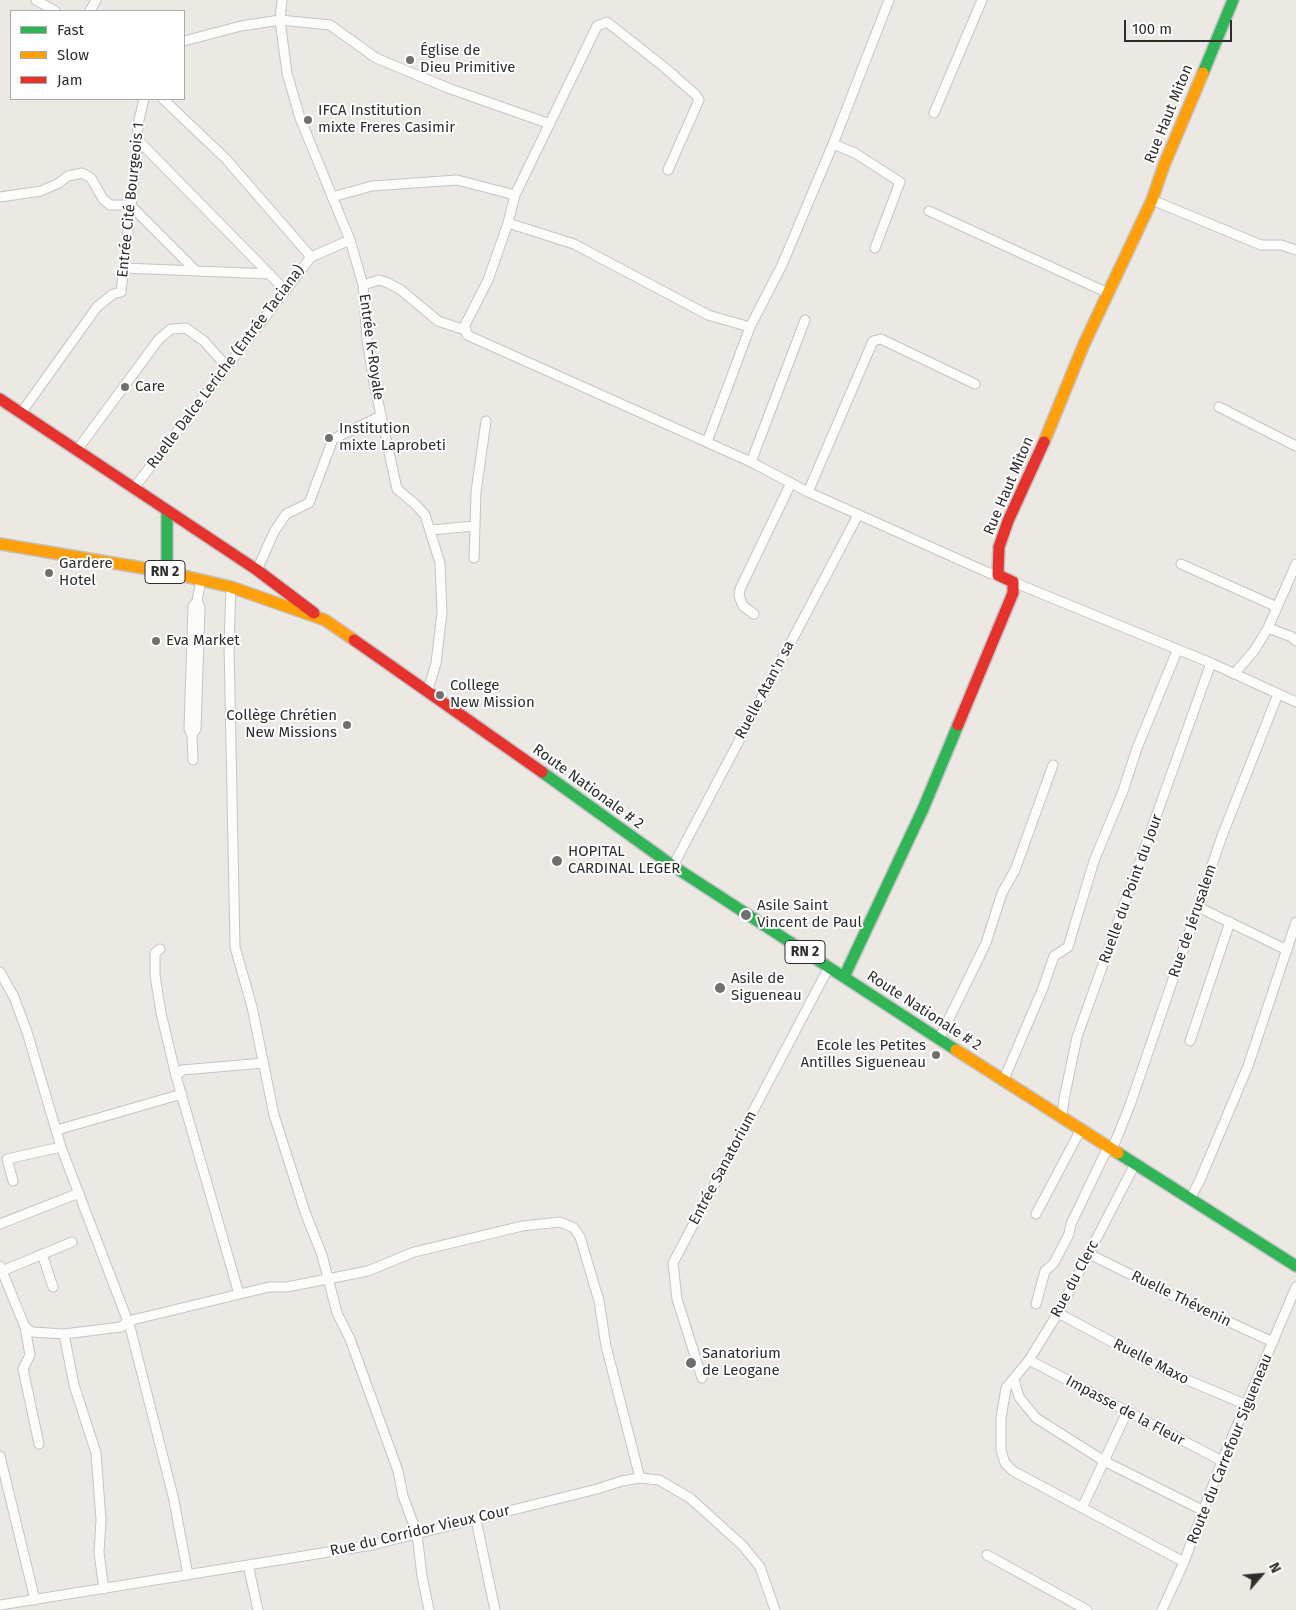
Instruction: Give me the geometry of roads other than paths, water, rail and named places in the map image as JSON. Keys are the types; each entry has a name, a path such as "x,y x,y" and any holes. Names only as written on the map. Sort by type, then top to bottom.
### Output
{"main road":[{"name":"Rue Haut Miton","path":"998,575 999,547 1008,521 1057,413 1084,344 1152,200 1164,165 1233,0"},
{"path":"0,399 257,570 325,620"},
{"path":"167,511 167,572"},
{"name":"Route Nationale # 2","path":"0,544 167,572 231,587 325,620 428,690 673,866 1062,1118 1296,1266"},
{"path":"844,977 924,809 1013,593 1013,582 998,575"}],"street":[{"path":"36,0 53,10"},
{"name":"Entrée K-Royale","path":"282,0 280,20 289,82 300,118 350,240 363,285 367,340 397,489 415,504 424,515 431,530 440,563 442,613 436,663 428,690"},
{"path":"707,442 750,327 782,265 834,144 890,0"},
{"path":"934,113 982,0"},
{"path":"185,41 241,26 280,20 330,25 376,58 448,88 550,124"},
{"path":"465,330 488,280 508,223 514,195 597,26 607,22 664,67 696,95 699,100 668,170"},
{"name":"Entrée Cité Bourgeois 1","path":"21,413 97,307 113,294 121,292 138,124 144,100"},
{"path":"164,100 226,159 311,257"},
{"path":"137,139 285,290"},
{"path":"834,144 856,153 900,182 875,248"},
{"path":"0,197 41,191 59,184 68,176 82,172 92,178 103,199 110,206 130,206 196,271"},
{"path":"332,197 372,186 457,180 514,195"},
{"path":"1152,200 1261,246 1281,245 1296,250"},
{"path":"929,211 1108,293"},
{"path":"508,223 574,244 708,314 750,327"},
{"name":"Ruelle Dalce Leriche (Entrée Taciana)","path":"134,488 311,257 350,240"},
{"path":"124,268 270,274"},
{"path":"363,285 379,280 388,283 401,290 438,321 465,330 467,335 474,340 751,462 791,484 858,515 989,573 998,575"},
{"path":"751,462 805,320"},
{"path":"77,450 159,339 171,329 186,328 204,341 226,366"},
{"path":"808,492 872,341 881,339 975,384"},
{"path":"1219,407 1296,446"},
{"path":"257,570 274,532 286,514 309,503 333,440 382,416"},
{"path":"474,558 474,526 480,446 486,421"},
{"path":"754,614 743,606 739,596 740,589 791,484"},
{"name":"Ruelle Atan'n sa","path":"673,866 858,515"},
{"path":"431,530 474,526"},
{"path":"1180,564 1277,607"},
{"path":"1234,674 1254,651 1268,628 1296,564"},
{"path":"193,760 192,735 196,729 200,607 197,601 201,580"},
{"path":"1013,582 1211,663 1296,702"},
{"path":"231,587 229,644 235,947 252,1007 274,1115 305,1212 322,1256 337,1313 350,1339 398,1471 403,1496 417,1534 422,1576 429,1610"},
{"path":"1268,628 1292,637 1296,641"},
{"path":"1004,1079 1044,988 1054,956 1068,947 1094,861 1177,650"},
{"name":"Ruelle du Point du Jour","path":"1062,1118 1077,1037 1211,663"},
{"name":"Rue de Jérusalem","path":"1036,1304 1046,1271 1054,1263 1069,1234 1071,1224 1130,1105 1222,836 1278,694"},
{"path":"939,1039 986,943 1002,893 1015,870 1053,764"},
{"path":"1198,907 1287,950"},
{"path":"1190,1041 1230,922"},
{"path":"1190,1199 1200,1180 1248,1066 1296,922"},
{"path":"160,949 155,953 155,975 161,1013 176,1076 239,1294"},
{"name":"Entrée Sanatorium","path":"702,1378 676,1299 673,1263 829,967"},
{"path":"0,972 14,997 27,1032 47,1102 58,1130 61,1147 128,1321 173,1496 188,1575"},
{"path":"176,1076 182,1070 264,1063"},
{"path":"58,1130 182,1094"},
{"path":"1036,1214 1081,1129"},
{"path":"12,1181 3,1159 61,1147"},
{"name":"Rue du Clerc","path":"1082,1508 1013,1471 1005,1463 1000,1450 1006,1388 1029,1360 1058,1313 1135,1164"},
{"path":"0,1224 79,1192"},
{"path":"25,1327 32,1332 64,1334 121,1327 128,1321 269,1287 287,1287 368,1271 414,1252 495,1233 550,1221 568,1224 580,1237 599,1301 606,1346 640,1478"},
{"path":"40,1444 23,1369 30,1355 25,1327 1,1268 72,1242"},
{"path":"42,1254 53,1287"},
{"name":"Ruelle Thévenin","path":"1089,1254 1194,1306 1273,1342"},
{"name":"Route du Carrefour Sigueneau","path":"1162,1610 1184,1562 1222,1462 1296,1287"},
{"name":"Ruelle Maxo","path":"1058,1313 1168,1372 1247,1405"},
{"path":"64,1334 74,1385 96,1453 101,1520 99,1553 104,1589"},
{"name":"Impasse de la Fleur","path":"1029,1360 1222,1462"},
{"path":"1014,1380 1019,1397 1036,1418 1104,1461 1204,1511"},
{"path":"1127,1412 1082,1508 1184,1562"},
{"path":"0,1456 35,1600"},
{"name":"Rue du Corridor Vieux Cour","path":"0,1605 372,1545 640,1478 659,1480 690,1498 743,1546 760,1567 775,1610"},
{"path":"476,1520 495,1610"},
{"path":"987,1555 1087,1610"},
{"path":"248,1565 258,1610"}],"place":[{"name":"Église de Dieu Primitive","path":"410,60"},
{"name":"IFCA Institution mixte Freres Casimir","path":"308,120"},
{"name":"Care","path":"125,387"},
{"name":"Institution mixte Laprobeti","path":"329,438"},
{"name":"Gardere Hotel","path":"49,573"},
{"name":"Eva Market","path":"156,641"},
{"name":"College New Mission","path":"440,695"},
{"name":"Collège Chrétien New Missions","path":"347,725"},
{"name":"HOPITAL CARDINAL LEGER","path":"557,861"},
{"name":"Asile Saint Vincent de Paul","path":"746,915"},
{"name":"Asile de Sigueneau","path":"720,988"},
{"name":"Ecole les Petites Antilles Sigueneau","path":"936,1055"},
{"name":"Sanatorium de Leogane","path":"691,1363"}]}
